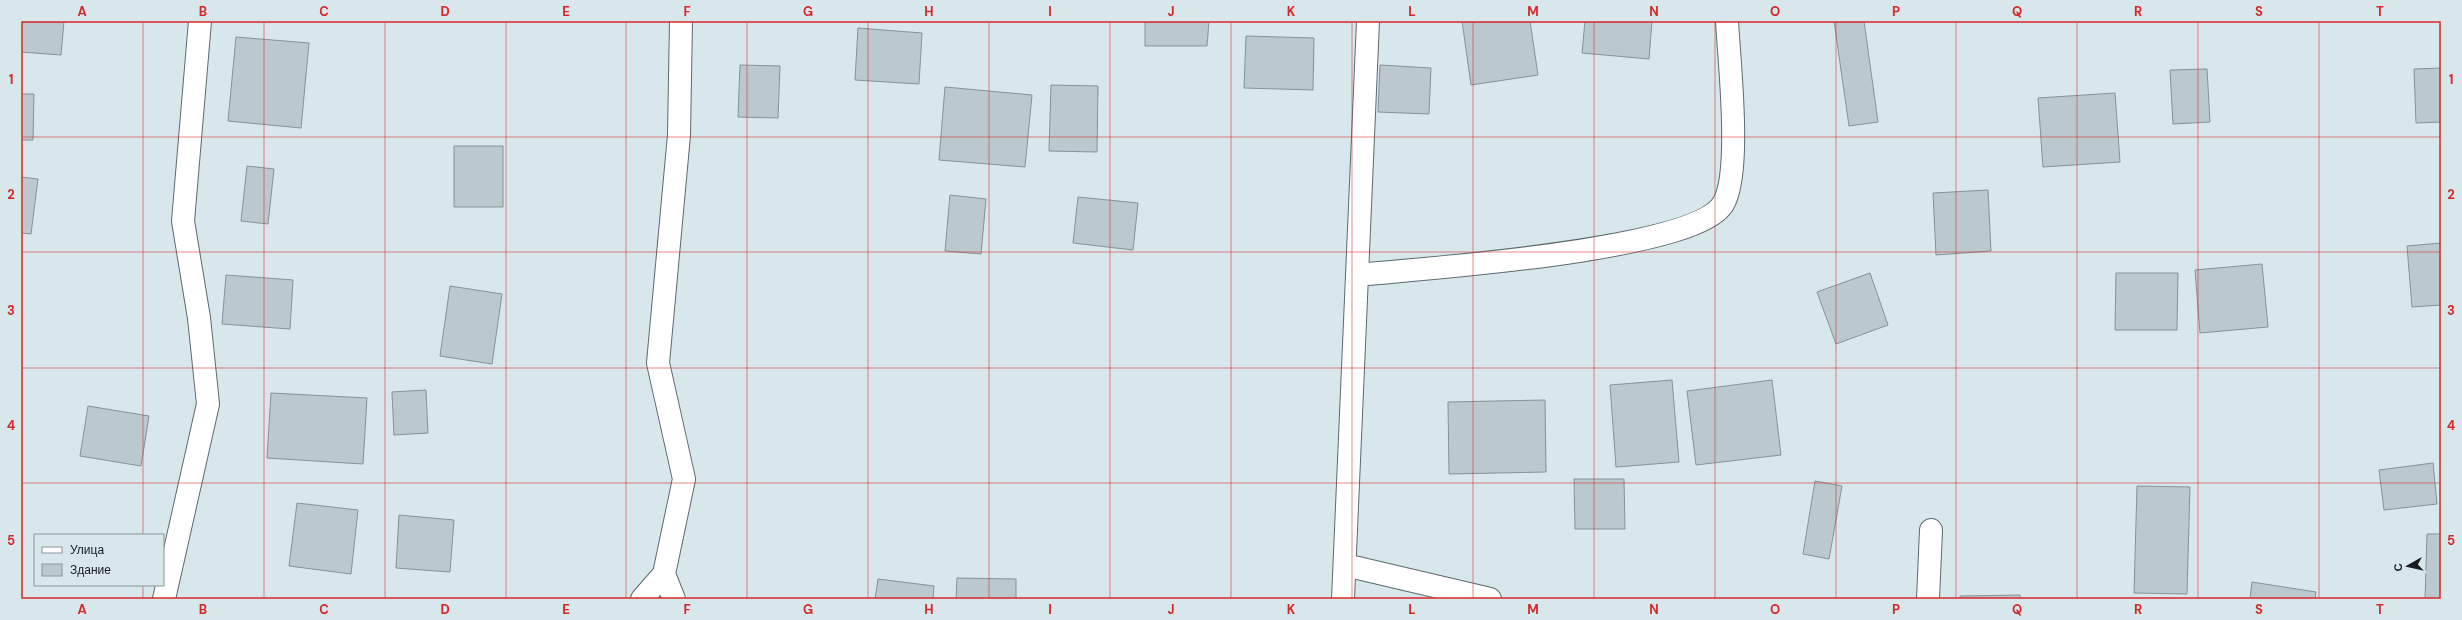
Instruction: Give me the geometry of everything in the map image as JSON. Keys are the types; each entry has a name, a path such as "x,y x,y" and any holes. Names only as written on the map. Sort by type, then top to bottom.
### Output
{"street":[{"path":"164,599 208,404 199,318 183,221 200,21"},
{"path":"642,599 664,574 684,479 658,363 679,134 681,21"},
{"path":"1343,599 1368,21"},
{"path":"1357,275 1547,256 1615,246 1701,222 1723,205 1731,183 1733,156 1727,21"},
{"path":"1928,599 1931,530"},
{"path":"1345,565 1490,599"},
{"path":"664,574 674,599"}],"building":[{"path":"21,21 64,21 61,55 21,52"},
{"path":"1145,21 1209,21 1207,46 1145,46"},
{"path":"1462,21 1530,21 1538,75 1471,85"},
{"path":"1585,21 1652,21 1649,59 1582,53"},
{"path":"1834,21 1864,21 1878,122 1849,126"},
{"path":"858,28 922,33 919,84 855,80"},
{"path":"1246,36 1314,38 1313,90 1244,88"},
{"path":"236,37 309,43 301,128 228,121"},
{"path":"740,65 780,66 778,118 738,117"},
{"path":"1380,65 1431,68 1429,114 1378,112"},
{"path":"2441,68 2441,122 2416,123 2414,69"},
{"path":"2207,69 2210,122 2173,124 2170,70"},
{"path":"1051,85 1098,86 1097,152 1049,151"},
{"path":"945,87 1032,95 1025,167 939,160"},
{"path":"2115,93 2120,162 2043,167 2038,98"},
{"path":"21,94 34,94 33,140 21,140"},
{"path":"454,146 503,146 503,207 454,207"},
{"path":"247,166 274,169 268,224 241,221"},
{"path":"21,177 38,179 31,234 21,233"},
{"path":"1988,190 1991,251 1936,255 1933,193"},
{"path":"950,195 986,199 981,254 945,251"},
{"path":"1078,197 1138,203 1133,250 1073,243"},
{"path":"2441,243 2441,305 2412,307 2407,246"},
{"path":"2262,264 2268,327 2200,333 2195,270"},
{"path":"1870,273 1888,325 1836,344 1817,292"},
{"path":"2116,273 2178,273 2177,330 2115,330"},
{"path":"226,275 293,280 290,329 222,324"},
{"path":"450,286 502,294 492,364 440,356"},
{"path":"1672,380 1679,462 1616,467 1610,385"},
{"path":"1772,380 1781,455 1696,465 1687,391"},
{"path":"426,390 428,433 394,435 392,392"},
{"path":"271,393 367,398 363,464 267,458"},
{"path":"1545,400 1546,472 1449,474 1448,402"},
{"path":"88,406 149,416 141,466 80,456"},
{"path":"2433,463 2437,504 2384,510 2379,470"},
{"path":"1574,479 1624,479 1625,529 1575,529"},
{"path":"1815,481 1842,486 1829,559 1803,554"},
{"path":"2137,486 2190,487 2187,594 2134,593"},
{"path":"297,503 358,510 351,574 289,566"},
{"path":"399,515 454,520 450,572 396,568"},
{"path":"2427,534 2441,534 2441,599 2425,599"},
{"path":"957,578 1016,579 1016,599 956,599"},
{"path":"878,579 934,586 933,599 875,599"},
{"path":"2252,582 2316,592 2315,599 2250,599"},
{"path":"2020,595 2020,599 1960,599 1960,596"}]}
